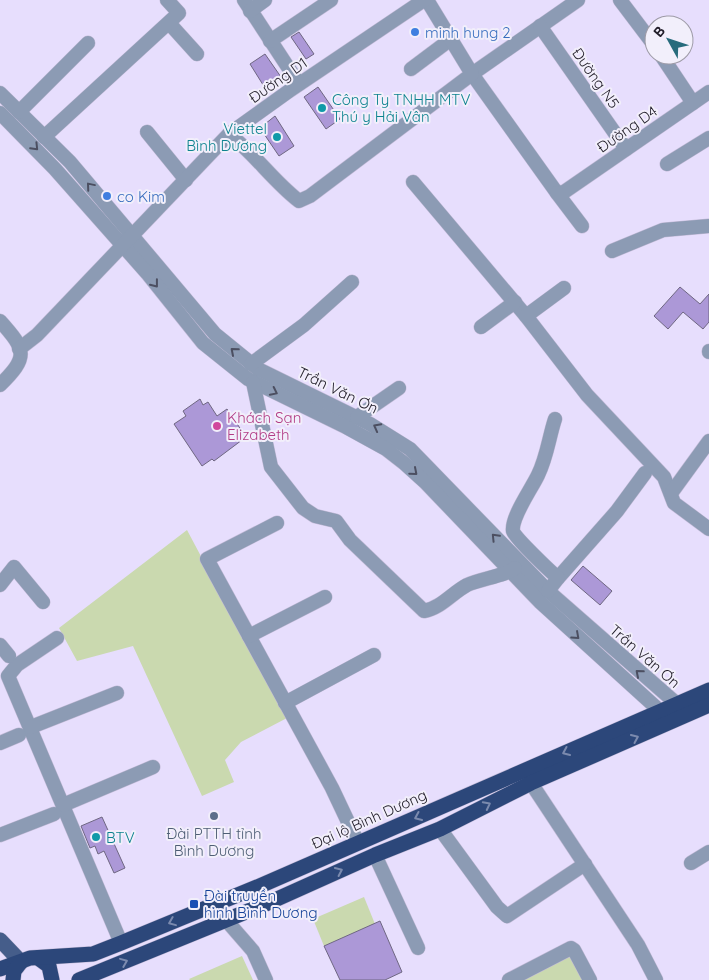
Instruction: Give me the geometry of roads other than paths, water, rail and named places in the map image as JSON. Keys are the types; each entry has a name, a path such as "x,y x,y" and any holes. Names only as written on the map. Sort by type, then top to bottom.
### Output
{"highway":[{"name":"Đại lộ Bình Dương","path":"21,962 38,958 93,954 121,943 358,843 709,690"},
{"path":"79,980 226,920 375,854 440,829 532,783 709,705"},
{"path":"38,958 49,966 52,980"},
{"path":"0,969 21,962"},
{"path":"13,980 14,971 21,962"}],"main road":[{"path":"0,940 21,962"}],"street":[{"path":"44,137 179,13 167,0"},
{"path":"265,0 247,5 299,84"},
{"path":"270,41 331,0"},
{"path":"425,0 472,74 561,192 582,226"},
{"name":"Đường D1","path":"19,349 37,335 128,242 229,134 299,84 425,0"},
{"path":"229,134 249,150 282,187 299,200 310,196 472,74 578,0"},
{"path":"620,0 644,32"},
{"path":"169,23 197,54"},
{"name":"Đường N5","path":"540,26 626,149"},
{"path":"411,69 451,39"},
{"path":"19,112 88,43"},
{"path":"667,65 693,103"},
{"name":"Đường D4","path":"561,192 709,92"},
{"name":"Trần Văn Ơn","path":"0,93 70,162 203,343 253,382 346,427 386,449 425,482 516,568 548,591 677,704"},
{"name":"Trần Văn Ơn","path":"0,113 208,326 251,364 357,417 398,440 423,460 574,634 660,711"},
{"path":"147,132 186,180"},
{"path":"667,164 709,138"},
{"path":"413,182 526,316 587,395 664,478 672,492 674,503 709,529"},
{"path":"612,251 663,230 709,226"},
{"path":"251,364 304,325 352,282"},
{"path":"526,316 564,288"},
{"path":"481,327 514,302"},
{"path":"0,321 14,336 19,349 20,364 0,385"},
{"path":"253,382 271,467 303,508 315,516 336,521 350,540 424,611 432,610 466,586 516,568"},
{"path":"357,417 399,388"},
{"path":"555,419 539,473 518,512 513,532 558,578"},
{"path":"672,492 709,441"},
{"path":"548,591 617,511 645,473"},
{"path":"277,523 208,559 332,788 358,843"},
{"path":"0,585 14,567 43,602"},
{"path":"249,636 325,596"},
{"path":"57,638 13,668 8,676 25,731 121,943"},
{"path":"0,645 9,656"},
{"path":"285,703 374,655"},
{"path":"0,743 117,692"},
{"path":"0,835 153,767"},
{"path":"532,783 638,945 656,980"},
{"path":"440,829 497,908 508,916 585,864"},
{"path":"691,863 709,852"},
{"path":"375,854 418,948"},
{"path":"226,920 253,952 266,980"},
{"path":"509,980 571,948 574,950 590,980"}],"place":[{"name":"minh hung 2","path":"415,32"},
{"name":"Công Ty TNHH MTV Thú y Hải Vân","path":"322,108"},
{"name":"Viettel Bình Dương","path":"277,137"},
{"name":"co Kim","path":"107,196"},
{"name":"Khách Sạn Elizabeth","path":"217,426"},
{"name":"Đài PTTH tỉnh Bình Dương","path":"214,816"},
{"name":"BTV","path":"96,837"},
{"name":"Đài truyền hình Bình Dương","path":"194,904"}]}
